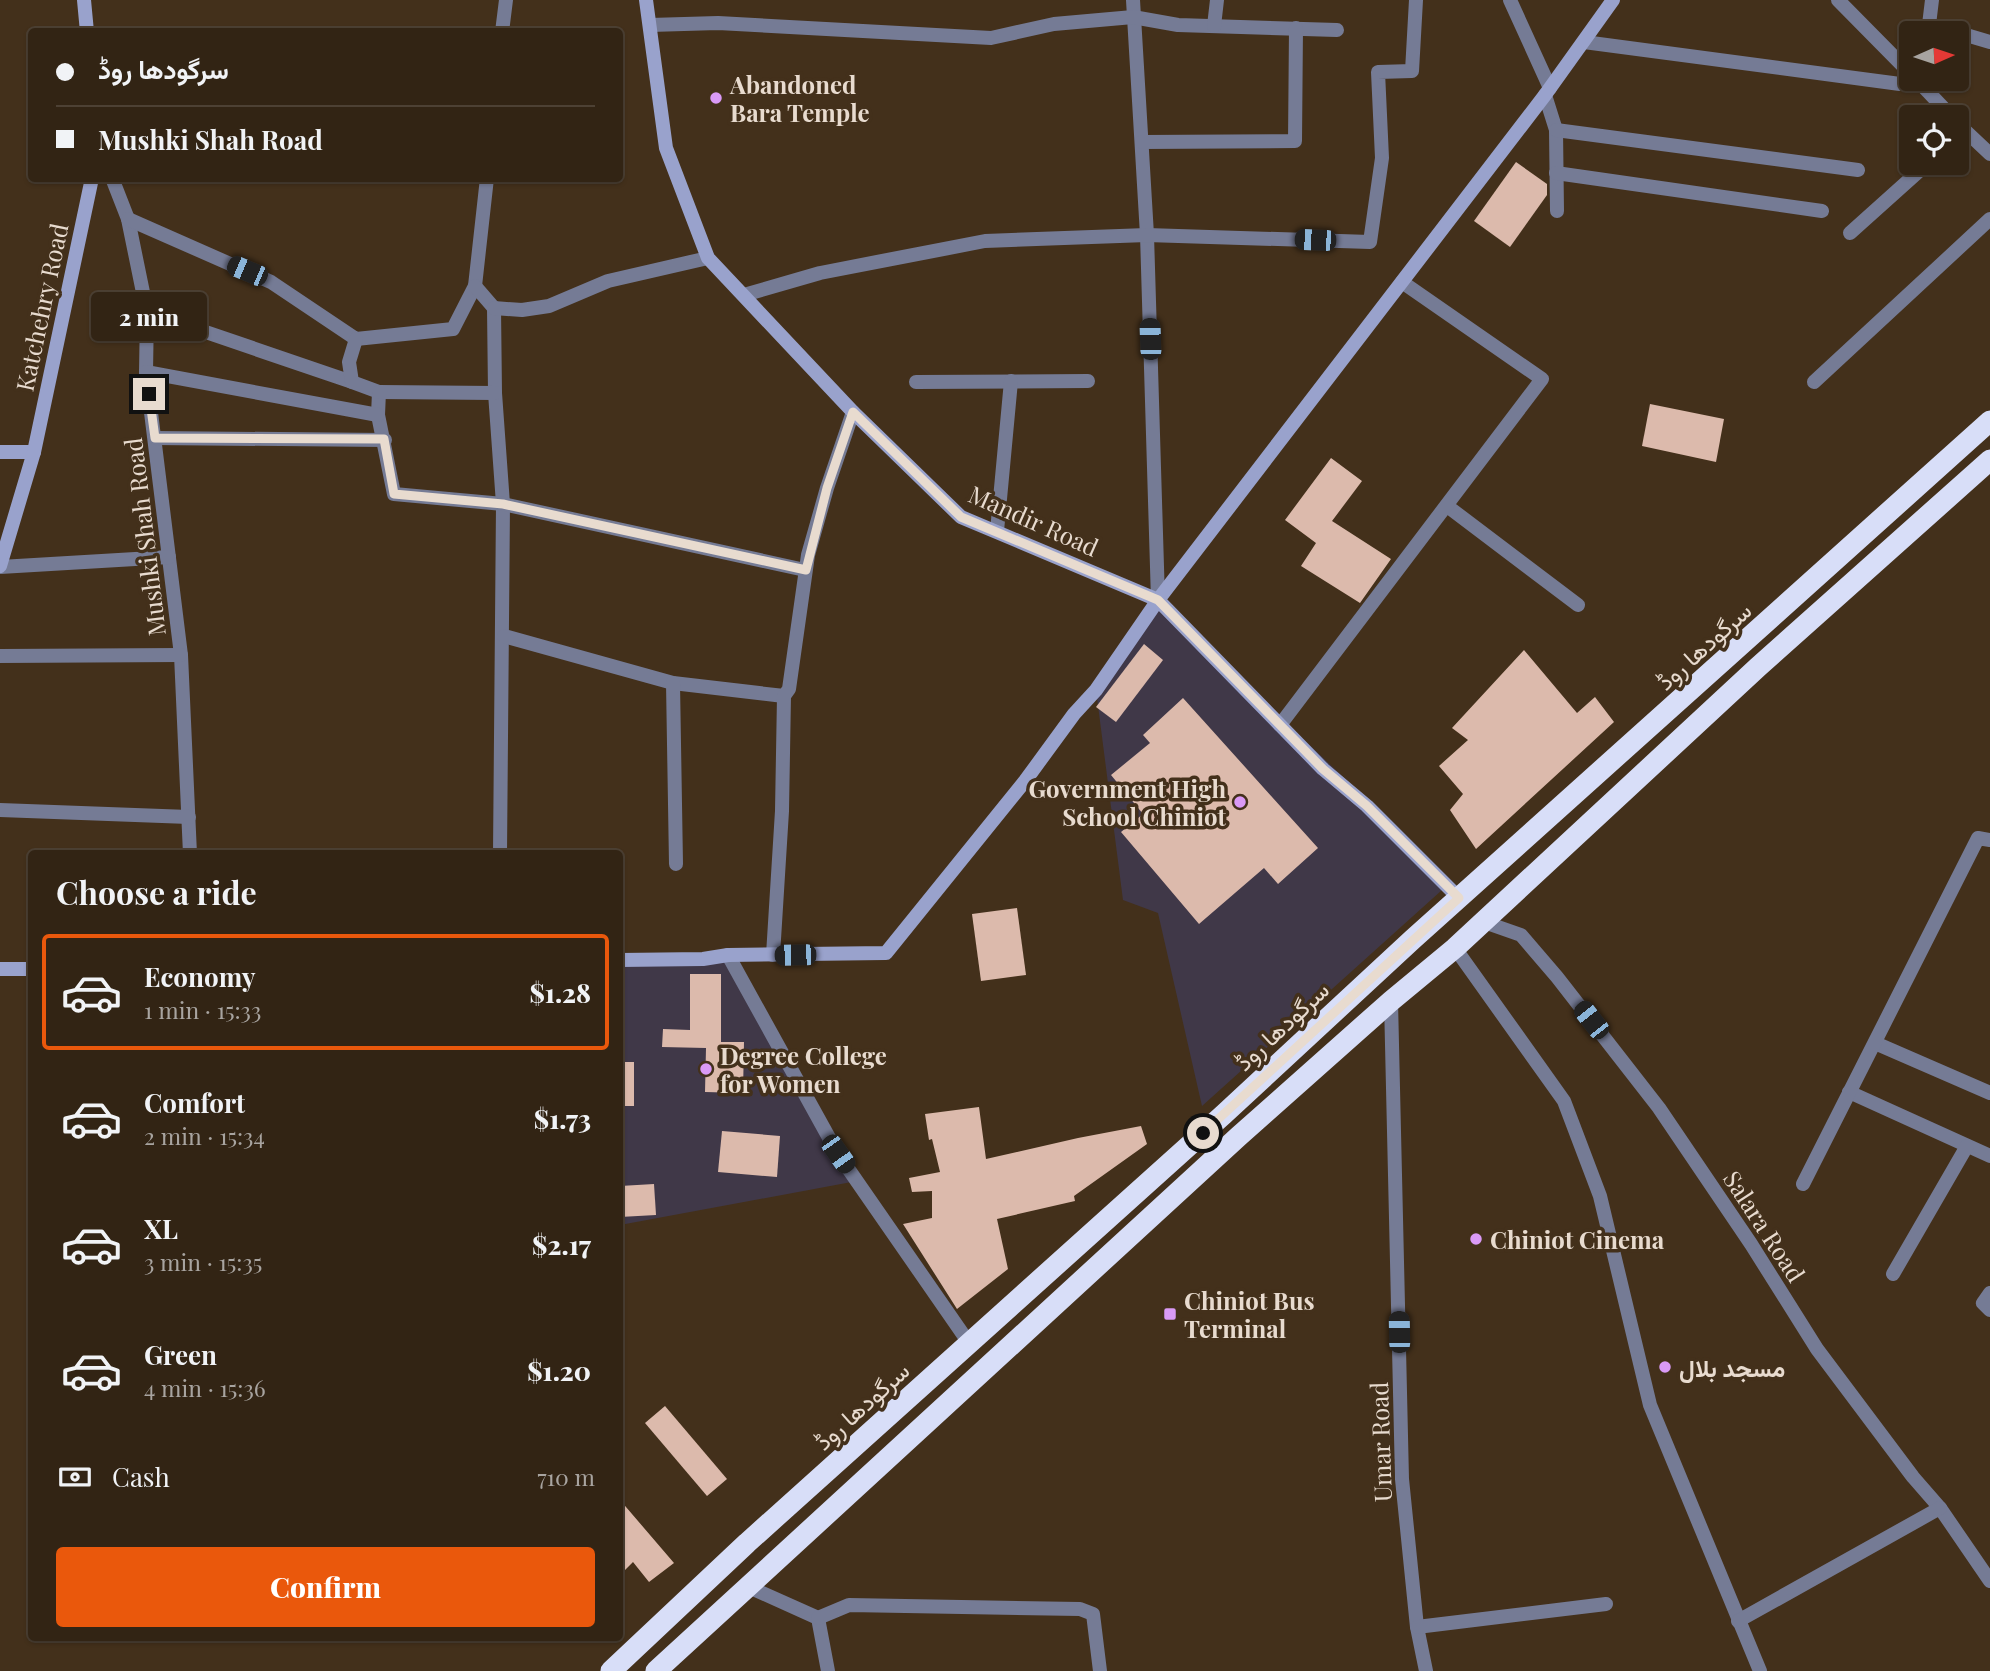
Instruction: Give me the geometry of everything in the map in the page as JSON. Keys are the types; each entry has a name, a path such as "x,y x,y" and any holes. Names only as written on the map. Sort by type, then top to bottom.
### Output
{"highway":[{"name":"سرگودھا روڈ","path":"611,1671 747,1543 1990,421"},
{"path":"656,1671 1239,1136 1455,948 1481,921 1758,667 1990,460"},
{"path":"1739,649 1758,667"},
{"path":"1223,1115 1239,1136"},
{"path":"1067,1254 1086,1277"},
{"path":"747,1543 770,1567"}],"street":[{"path":"84,0 87,28"},
{"path":"502,28 506,0"},
{"name":"Mandir Road","path":"646,0 666,148 708,258 853,412 961,517 1158,600 1323,769 1367,806 1459,898"},
{"path":"1133,0 1147,234 1158,600"},
{"path":"1214,26 1217,0"},
{"path":"744,295 820,273 985,241 1147,234 1370,242 1382,158 1378,72 1412,71 1416,0"},
{"path":"1510,0 1548,92 1556,130 1557,211"},
{"path":"623,960 703,959 728,955 886,953 1025,781 1074,714 1096,690 1158,600 1548,92 1613,0"},
{"path":"1838,0 1899,60"},
{"path":"1929,21 1932,0"},
{"path":"650,26 718,23 991,38 1055,24 1133,17 1178,25 1337,30"},
{"path":"1142,142 1295,141 1296,28"},
{"path":"1969,38 1990,42"},
{"path":"1584,42 1899,84"},
{"path":"1929,91 1941,105"},
{"path":"1556,130 1858,170"},
{"path":"1969,138 1990,154"},
{"path":"1556,173 1822,211"},
{"path":"1850,233 1915,175"},
{"name":"Katchehry Road","path":"0,567 34,452 91,182"},
{"name":"Mushki Shah Road","path":"114,182 128,219 147,312 146,372 181,655 190,850"},
{"path":"128,219 271,282 356,339 453,329 475,286 487,182"},
{"path":"1814,382 1990,219"},
{"path":"494,308 522,310 549,306 608,281 708,258"},
{"path":"1280,725 1542,379 1402,282"},
{"path":"475,286 494,308 495,393 503,504 504,636 500,850"},
{"path":"147,312 379,392 495,393"},
{"path":"352,382 349,362 356,339"},
{"path":"146,372 378,415"},
{"path":"997,531 1012,381"},
{"path":"916,382 1088,381"},
{"path":"379,392 378,415 394,494 503,504 806,570"},
{"path":"773,955 782,811 785,696 789,689 806,570 827,488 853,412"},
{"path":"155,438 384,439"},
{"path":"0,452 34,452"},
{"path":"1447,506 1578,605"},
{"path":"0,567 169,557"},
{"path":"504,636 673,683 785,696"},
{"path":"0,656 181,655"},
{"path":"673,683 676,864"},
{"path":"0,810 189,817"},
{"path":"1803,1184 1978,838 1990,840"},
{"name":"Salara Road","path":"1481,921 1521,935 1659,1108 1751,1244 1817,1349 1913,1477 1940,1508 1990,1581"},
{"path":"1455,948 1564,1101 1600,1196 1650,1405 1760,1671"},
{"path":"728,955 838,1154 969,1343"},
{"path":"0,969 28,969"},
{"name":"Umar Road","path":"1391,1001 1402,1479 1417,1627 1426,1671"},
{"path":"1875,1043 1990,1093"},
{"path":"1849,1092 1990,1156"},
{"path":"1893,1273 1967,1146"},
{"path":"1990,1293 1983,1303 1990,1310"},
{"path":"1738,1621 1940,1508"},
{"path":"749,1587 818,1618 849,1605 1080,1609 1093,1614 1100,1671"},
{"path":"1417,1627 1606,1604"},
{"path":"818,1618 828,1671"}],"shaded area":[{"name":"Government High School Chiniot","path":"1158,600 1452,881 1202,1106 1158,913 1123,900 1096,690"},
{"name":"Degree College for Women","path":"728,955 857,1181 623,1224 623,958"}],"building":[{"path":"1516,162 1547,184 1547,195 1510,247 1474,221"},
{"path":"1650,404 1724,419 1716,462 1642,446"},
{"path":"1331,458 1362,481 1332,521 1391,559 1360,603 1301,566 1316,543 1285,520"},
{"path":"1144,644 1163,660 1116,722 1096,707"},
{"path":"1524,650 1577,713 1595,697 1614,722 1476,849 1450,810 1463,794 1439,766 1468,740 1452,728"},
{"path":"1183,698 1318,848 1278,884 1264,868 1199,924 1121,832 1143,814 1111,775 1150,743 1143,735"},
{"path":"1017,908 1026,975 981,981 972,914"},
{"path":"690,974 721,974 721,1042 744,1042 743,1093 705,1092 706,1048 662,1047 663,1029 690,1030"},
{"path":"623,1062 634,1062 634,1106 623,1106"},
{"path":"979,1107 986,1159 1141,1126 1147,1144 1074,1196 1075,1201 997,1219 1008,1269 957,1309 903,1224 932,1218 932,1191 912,1192 909,1178 940,1172 932,1139 929,1140 925,1114"},
{"path":"722,1131 780,1136 777,1177 718,1172"},
{"path":"654,1184 656,1215 623,1217 623,1186"},
{"path":"665,1406 727,1479 707,1496 645,1423"},
{"path":"623,1504 674,1563 649,1582 633,1562 623,1572"}],"place":[{"name":"Abandoned Bara Temple","path":"716,98"},
{"name":"Government High School Chiniot","path":"1240,802"},
{"name":"Degree College for Women","path":"706,1069"},
{"name":"Chiniot Cinema","path":"1476,1239"},
{"name":"Chiniot Bus Terminal","path":"1170,1314"},
{"name":"مسجد بلال","path":"1665,1367"}],"route":[{"path":"149,394 155,438 384,439 394,494 503,504 806,570 827,488 853,412 961,517 1158,600 1323,769 1367,806 1459,898 1203,1133"}]}
